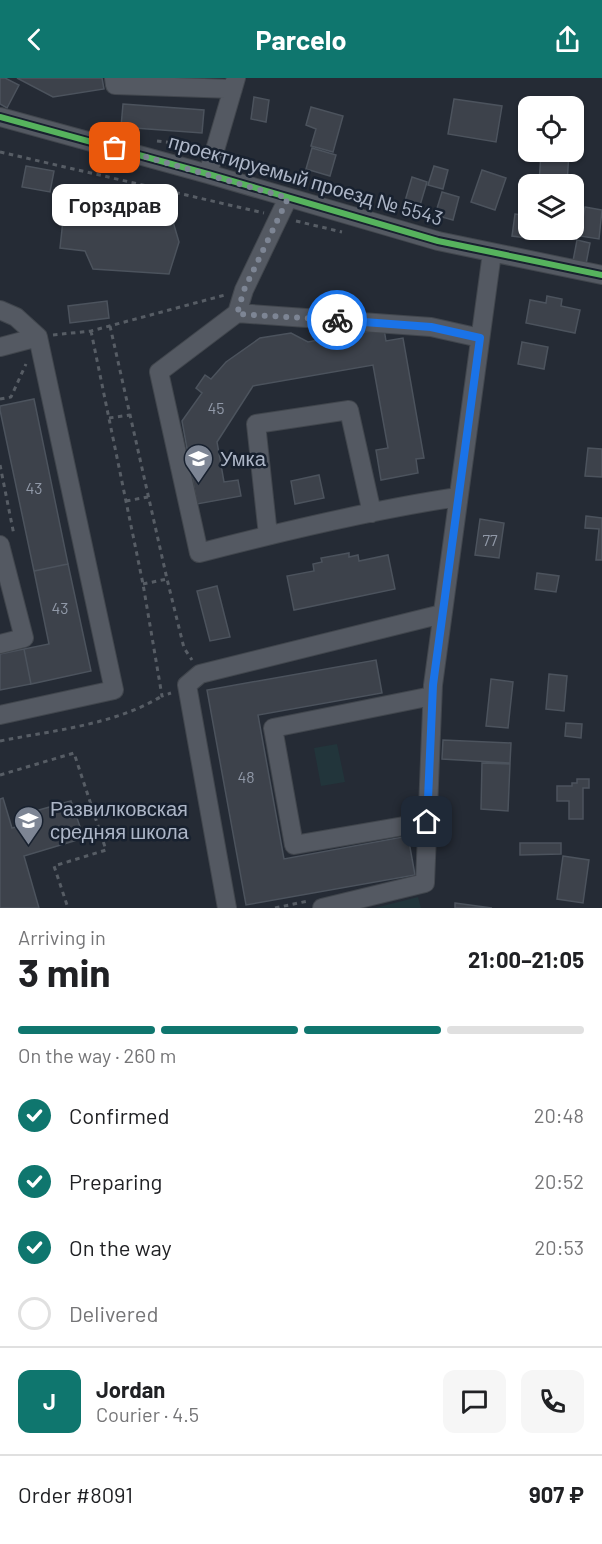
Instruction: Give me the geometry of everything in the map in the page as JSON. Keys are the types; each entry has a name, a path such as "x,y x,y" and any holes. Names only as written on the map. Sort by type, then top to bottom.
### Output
{"street":[{"path":"114,82 235,83 208,174"},
{"name":"проектируемый проезд № 5543","path":"0,117 208,174 438,241 602,276"},
{"path":"288,198 244,290 237,314 159,372 199,553 268,535 458,497"},
{"path":"322,908 424,883 432,696 492,253"},
{"path":"0,310 16,317 38,336 114,690 0,715"},
{"path":"237,314 431,327 480,338"},
{"path":"0,347 38,336"},
{"path":"268,535 256,424 349,410 372,513"},
{"path":"0,545 24,638 0,644"},
{"path":"228,908 187,686 200,674 442,614"},
{"path":"427,822 294,845 273,728 432,696"}],"path":[{"path":"0,152 265,213"},
{"path":"0,399 11,397 38,336 91,331 244,290"},
{"path":"110,326 184,648"},
{"path":"91,331 126,501 162,696"},
{"path":"109,418 130,415"},
{"path":"126,501 148,497"},
{"path":"142,584 167,579"},
{"path":"0,741 121,717 187,686"},
{"path":"0,775 74,753 105,850 54,866 68,908"}],"shaded area":[{"path":"337,744 345,782 321,786 314,748"},
{"path":"418,897 421,908 375,908"}],"building":[{"path":"0,78 19,85 7,108 0,104"},
{"path":"17,78 102,78 104,89 53,97"},
{"path":"254,97 269,100 266,122 251,119"},
{"path":"454,99 502,106 496,142 448,134"},
{"path":"123,104 204,110 202,133 121,127"},
{"path":"311,107 343,116 333,152 311,146 316,129 306,125"},
{"path":"312,148 336,155 330,176 306,169"},
{"path":"540,162 568,162 568,174 540,174"},
{"path":"26,166 54,171 50,192 22,187"},
{"path":"434,166 448,170 443,189 428,185"},
{"path":"482,170 506,178 495,210 471,202"},
{"path":"412,177 427,182 418,212 403,208"},
{"path":"442,192 459,197 453,220 435,215"},
{"path":"97,205 169,208 179,242 169,274 93,269 85,251 60,248 63,220 85,220"},
{"path":"585,207 602,210 599,239 584,237"},
{"path":"515,214 518,214 518,237 512,236"},
{"path":"577,240 590,243 586,264 573,261"},
{"path":"547,296 562,299 561,306 580,310 575,333 526,323 530,300 546,303"},
{"path":"107,301 109,318 70,323 68,306"},
{"path":"331,329 334,337 384,329 386,341 403,338 424,458 416,459 418,473 381,480 376,450 388,448 373,365 253,386 217,442 224,482 238,480 241,496 197,504 182,421 202,393 196,388 205,375 211,379 226,362 260,338 291,333 308,342 318,340 317,333"},
{"path":"522,342 548,347 544,369 518,364"},
{"path":"34,399 68,564 34,571 0,406"},
{"path":"588,448 602,449 602,477 585,476"},
{"path":"319,475 324,498 295,504 291,481"},
{"path":"586,516 602,518 602,560 596,560 599,529 585,528"},
{"path":"480,519 504,523 499,558 475,555"},
{"path":"349,553 349,557 358,555 359,561 388,555 395,589 294,610 287,576 314,571 313,564 322,562 321,558"},
{"path":"68,564 91,671 31,684 24,649 49,644 34,571"},
{"path":"537,573 559,576 556,592 535,589"},
{"path":"217,586 230,637 210,641 197,591"},
{"path":"24,649 31,684 0,690 0,654"},
{"path":"376,660 382,693 258,715 284,859 408,836 415,875 246,905 207,690"},
{"path":"549,674 567,676 564,711 546,709"},
{"path":"491,679 513,682 508,728 486,726"},
{"path":"566,723 582,724 581,738 565,736"},
{"path":"443,740 511,743 510,763 442,759"},
{"path":"482,763 510,764 508,811 481,809"},
{"path":"577,779 589,779 589,788 583,788 583,819 569,819 569,801 557,801 557,786 572,786 572,783 577,783"},
{"name":"Развилковская средняя школа","path":"3,798 12,828 24,825 21,815 71,801 84,838 24,856 39,908 0,908 0,799"},
{"path":"520,843 561,843 561,854 520,855"},
{"path":"563,856 589,860 583,903 557,899"},
{"path":"455,903 492,908 455,908"}],"cycle path":[{"path":"0,117 208,174 438,241 602,275"}],"way so far":[{"path":"115,148 288,198 244,290 237,314 337,320"}],"place":[{"name":"Горздрав","path":"115,148"},
{"name":"Умка","path":"199,484"},
{"name":"Развилковская средняя школа","path":"29,846"}],"route":[{"path":"337,320 431,327 480,338 433,685 427,822"}]}
